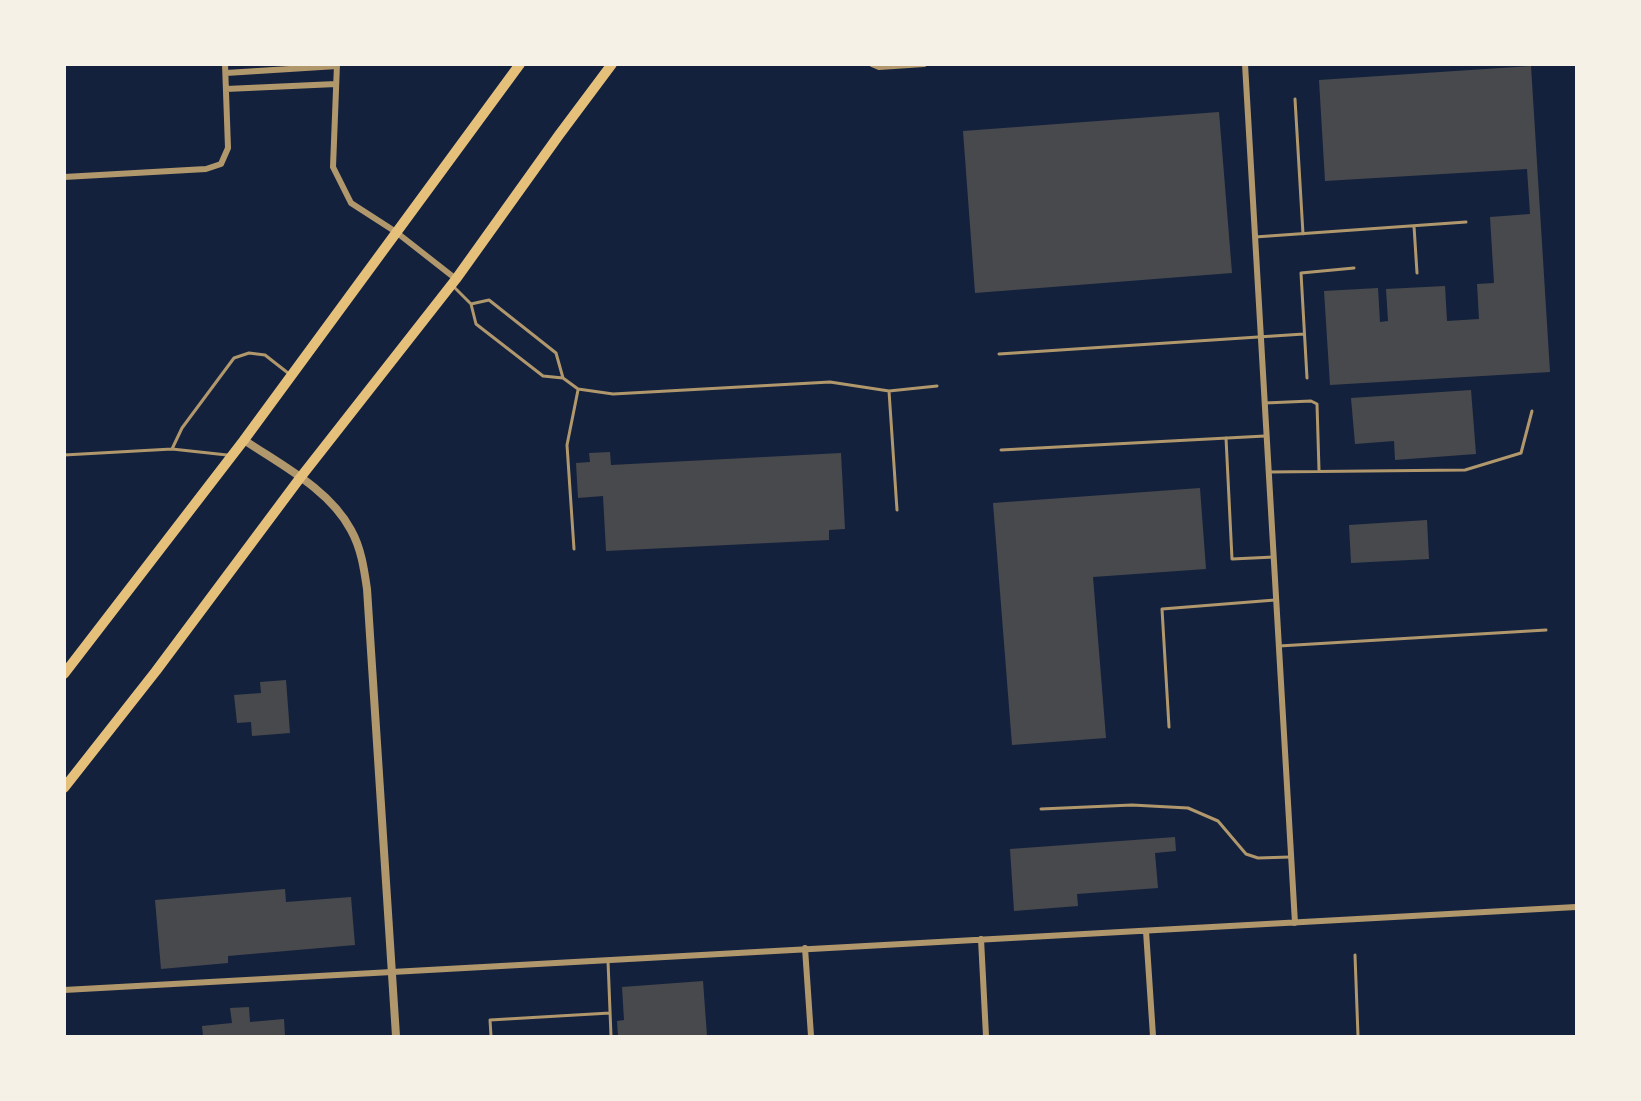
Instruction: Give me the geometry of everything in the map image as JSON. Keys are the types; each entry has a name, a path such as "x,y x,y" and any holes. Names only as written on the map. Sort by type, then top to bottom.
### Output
{"main road":[{"path":"64,674 244,440 520,64"},
{"path":"64,788 156,671 300,478 454,282 612,64"}],"street":[{"path":"64,177 206,169 220,164 228,148 225,64"},
{"path":"872,64 879,67 924,64"},
{"path":"1245,64 1295,923"},
{"path":"226,73 337,65 333,167 351,203 396,232 454,282"},
{"path":"226,89 336,84"},
{"path":"244,440 331,502 351,530 362,558 367,589 396,1036"},
{"path":"64,990 1576,907"},
{"path":"1146,931 1153,1036"},
{"path":"981,939 986,1036"},
{"path":"805,948 811,1036"}],"lane":[{"path":"1295,99 1303,234"},
{"path":"1256,237 1466,222"},
{"path":"1414,226 1417,273"},
{"path":"1306,378 1301,273 1354,268"},
{"path":"454,282 471,304 476,324 543,376 563,378 578,389 613,394 830,382 889,391 937,386"},
{"path":"471,304 489,300 556,353 563,378"},
{"path":"999,354 1304,334"},
{"path":"172,449 182,428 234,358 249,353 265,355 291,375"},
{"path":"574,549 567,445 578,389"},
{"path":"889,391 897,510"},
{"path":"1265,403 1311,401 1317,404 1319,470"},
{"path":"1269,472 1465,470 1521,453 1532,411"},
{"path":"1001,450 1267,436"},
{"path":"1226,438 1232,559 1274,557"},
{"path":"64,455 172,449 232,456"},
{"path":"1169,727 1161,609 1277,600"},
{"path":"1280,646 1546,630"},
{"path":"1041,809 1132,805 1188,807 1218,821 1231,834 1242,851 1252,856 1292,857"},
{"path":"1355,955 1358,1036"},
{"path":"608,959 612,1036"},
{"path":"491,1036 490,1020 610,1014"}],"building":[{"path":"1531,66 1550,372 1330,385 1324,291 1378,288 1380,322 1388,321 1386,289 1445,286 1447,321 1479,319 1477,284 1494,283 1490,217 1530,214 1527,169 1325,181 1319,80"},
{"path":"1219,112 1232,273 975,293 963,131"},
{"path":"1471,390 1476,454 1395,460 1394,441 1355,444 1351,398"},
{"path":"610,452 611,465 841,453 845,529 829,530 829,540 606,551 603,496 578,498 576,463 590,462 589,453"},
{"path":"1200,488 1206,569 1093,577 1106,738 1012,745 993,503"},
{"path":"1427,520 1429,559 1351,563 1349,525"},
{"path":"286,680 290,733 252,736 251,722 237,723 234,695 261,693 260,682"},
{"path":"1175,837 1176,851 1155,853 1158,888 1077,894 1078,906 1014,911 1010,849"},
{"path":"285,889 286,902 351,897 355,945 228,956 228,963 161,969 155,900"},
{"path":"703,981 707,1036 618,1036 617,1021 624,1020 622,987"},
{"path":"249,1007 250,1022 284,1019 285,1036 203,1036 202,1026 232,1023 230,1008"}]}
